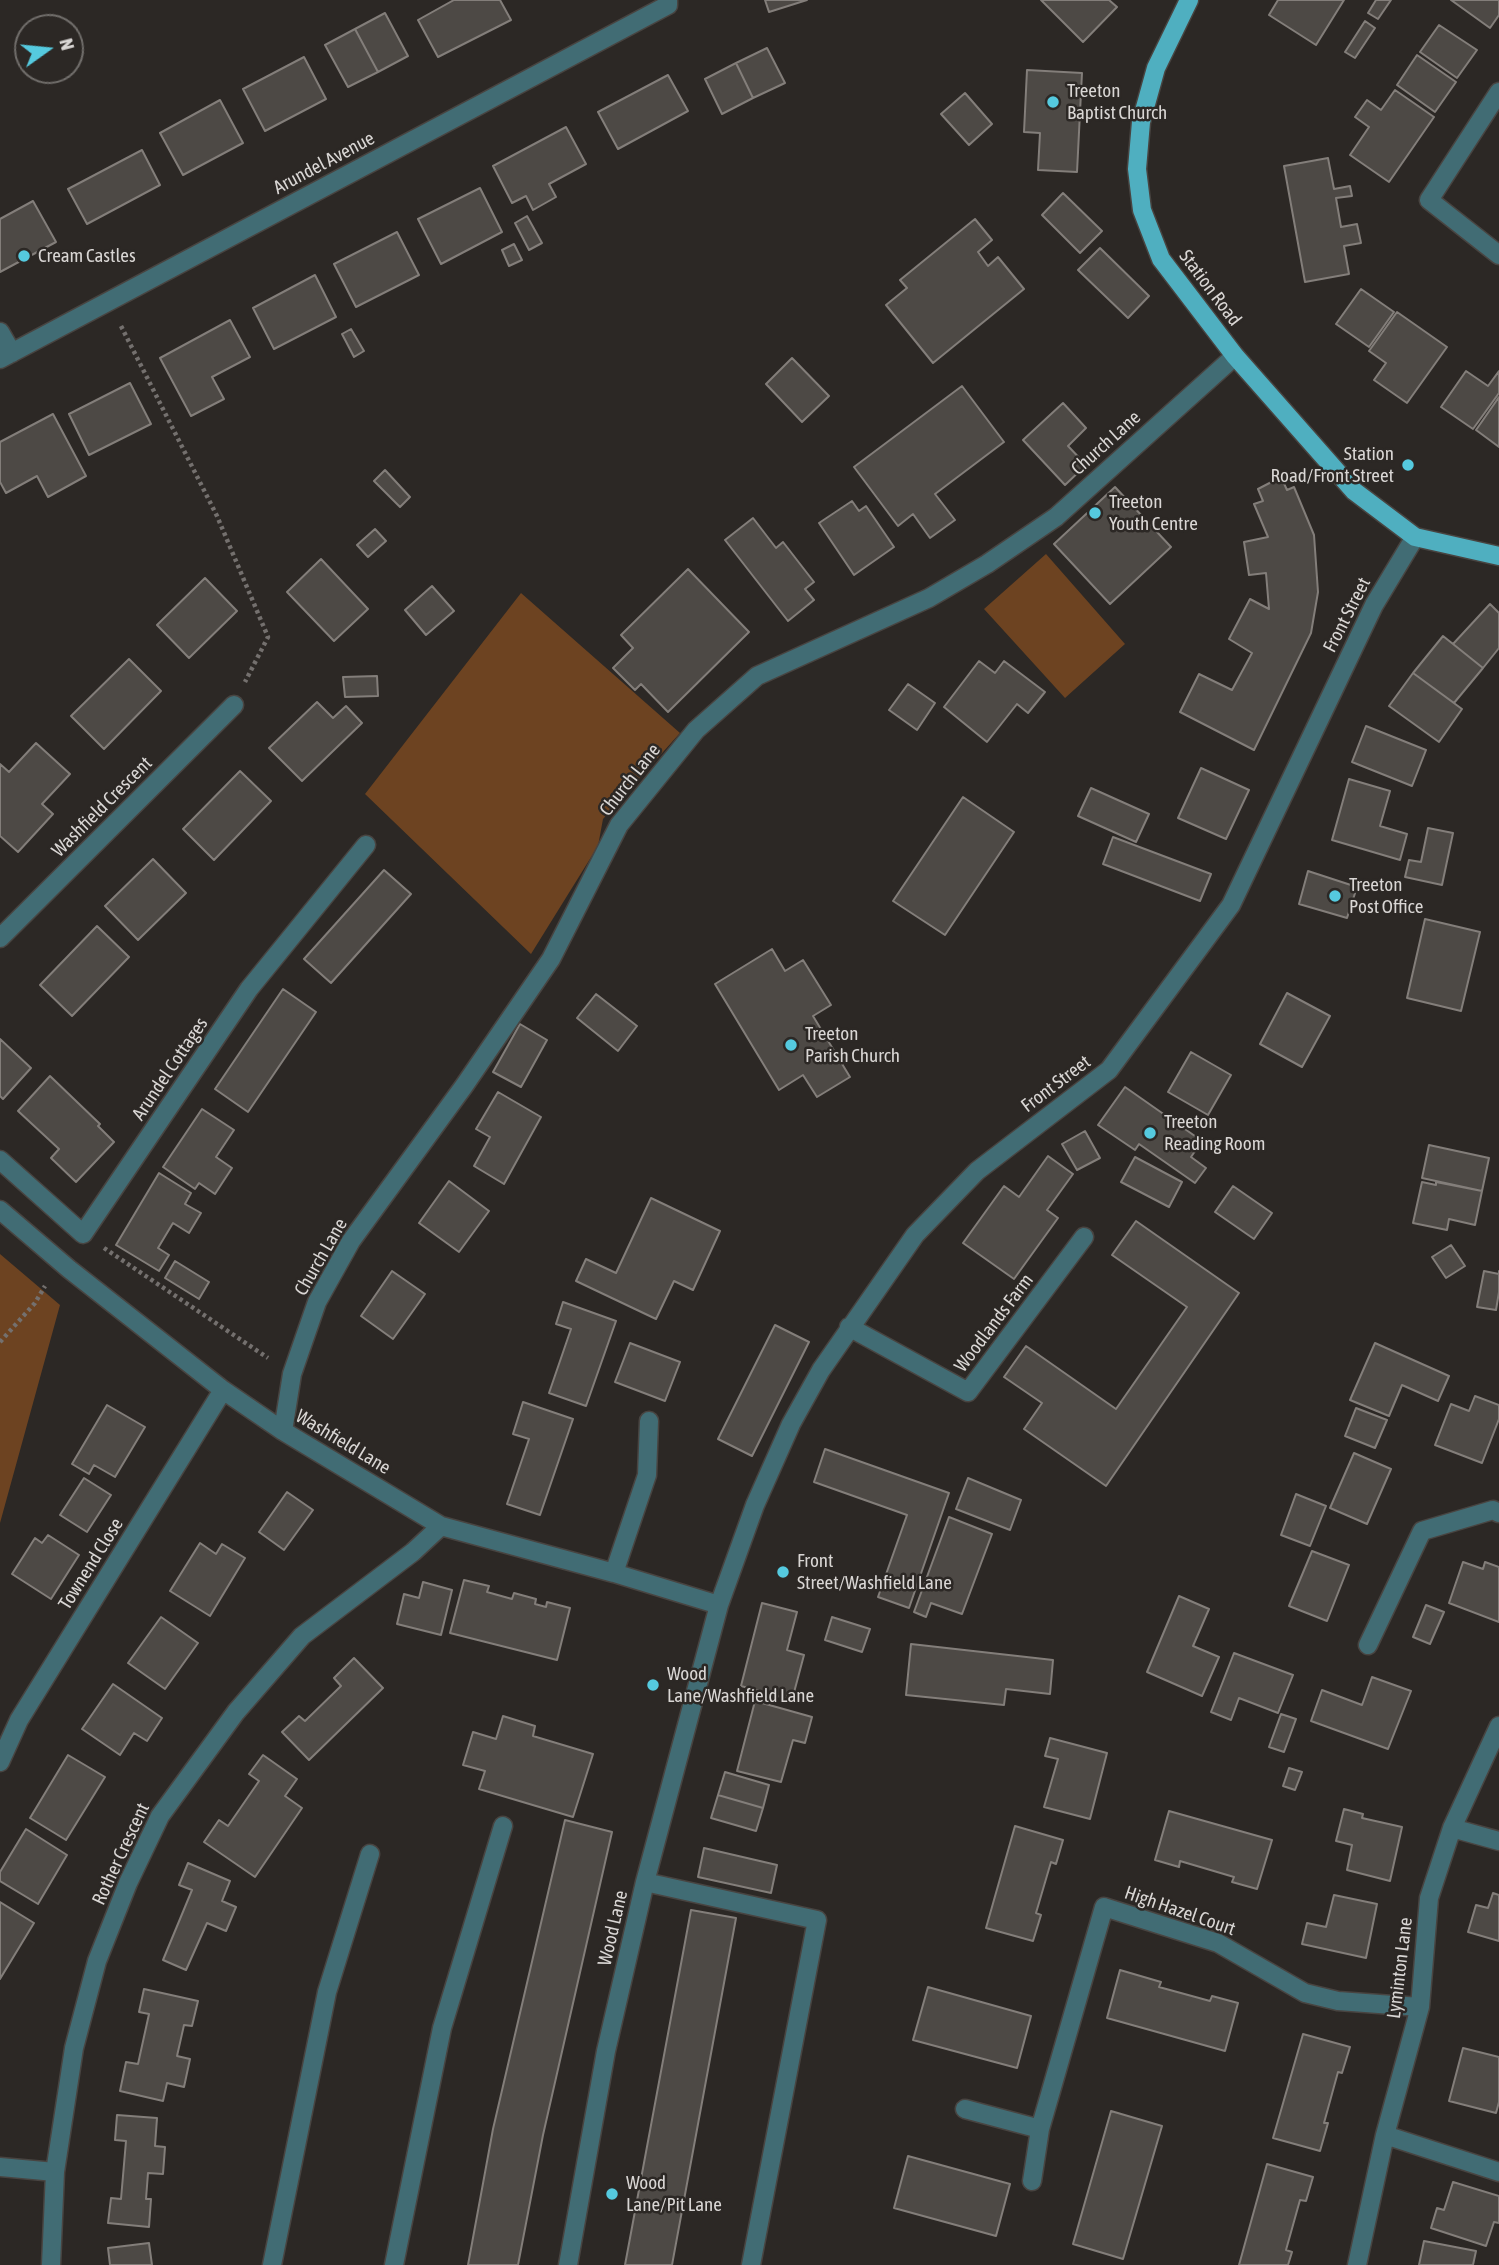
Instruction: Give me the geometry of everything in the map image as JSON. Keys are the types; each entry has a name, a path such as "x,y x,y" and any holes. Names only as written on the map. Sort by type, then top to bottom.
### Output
{"main road":[{"name":"Station Road","path":"1189,0 1156,68 1141,122 1137,169 1140,196 1142,209 1161,259 1235,356 1354,491 1415,537"},
{"path":"1415,537 1499,556"}],"street":[{"name":"Arundel Avenue","path":"6,356 668,3"},
{"path":"1499,92 1429,200 1499,255"},
{"path":"0,331 6,356"},
{"name":"Church Lane","path":"283,1431 292,1374 317,1302 351,1241 464,1086 551,959 620,825 696,730 757,676 929,598 1022,541 1056,517 1235,356"},
{"name":"Front Street","path":"719,1605 755,1505 791,1424 849,1327 915,1235 977,1171 1110,1070 1231,905 1374,605 1415,537"},
{"name":"Washfield Crescent","path":"0,938 234,705"},
{"name":"Arundel Cottages","path":"83,1234 249,989 366,845"},
{"path":"0,1160 83,1234"},
{"name":"Washfield Lane","path":"0,1210 69,1269 223,1390 283,1431 441,1526 719,1605"},
{"name":"Woodlands Farm","path":"849,1327 968,1392 1084,1237"},
{"name":"Townend Close","path":"0,1762 19,1720 223,1390"},
{"path":"614,1573 648,1475 649,1421"},
{"path":"1368,1645 1422,1531 1493,1510 1499,1513"},
{"name":"Rother Crescent","path":"51,2265 55,2172 74,2048 97,1961 128,1883 160,1816 236,1712 302,1636 413,1552 441,1526"},
{"name":"Wood Lane","path":"568,2265 606,2051 646,1882 719,1605"},
{"name":"Lyminton Lane","path":"1357,2265 1385,2135 1420,2007 1429,1898 1452,1828 1499,1726"},
{"path":"394,2265 442,2028 503,1826"},
{"path":"1452,1828 1499,1841"},
{"path":"272,2265 327,1992 370,1854"},
{"path":"646,1882 817,1920 751,2265"},
{"name":"High Hazel Court","path":"1032,2181 1040,2129 1104,1908 1218,1942 1305,1993 1338,2001 1420,2007"},
{"path":"965,2109 1040,2129"},
{"path":"1385,2135 1499,2172"},
{"path":"0,2167 55,2172"}],"path":[{"path":"108,301 217,516 268,637 234,705"},
{"path":"83,1234 292,1374"},
{"path":"0,1342 35,1303"}],"shaded area":[{"path":"1046,554 1125,644 1065,698 984,609"},
{"path":"521,593 680,733 603,819 598,846 531,954 365,794"},
{"path":"0,1254 60,1305 0,1523"}],"building":[{"path":"454,0 500,0 511,20 438,57 418,20"},
{"path":"765,0 807,0 769,12"},
{"path":"1041,0 1109,0 1117,7 1083,42"},
{"path":"1278,0 1344,0 1316,45 1269,15"},
{"path":"1376,0 1391,0 1378,19 1368,13"},
{"path":"1451,0 1499,0 1499,15 1490,28"},
{"path":"385,13 408,56 378,72 355,29"},
{"path":"1365,21 1375,28 1355,58 1345,52"},
{"path":"1439,25 1477,50 1457,78 1420,52"},
{"path":"355,29 378,72 348,87 325,45"},
{"path":"767,48 785,83 753,98 736,63"},
{"path":"1417,55 1456,82 1435,112 1397,85"},
{"path":"304,57 326,99 265,131 243,89"},
{"path":"736,63 753,98 722,114 705,79"},
{"name":"Treeton Baptist Church","path":"1027,70 1082,73 1077,172 1038,170 1040,133 1024,132"},
{"path":"668,75 688,111 618,149 598,112"},
{"path":"1395,90 1434,117 1389,182 1350,155 1369,127 1355,117 1367,100 1381,110"},
{"path":"965,93 992,124 969,145 941,114"},
{"path":"220,100 243,143 183,175 160,133"},
{"path":"566,127 586,164 549,184 556,197 533,210 526,196 512,203 493,166"},
{"path":"142,150 160,185 87,224 68,189"},
{"path":"1328,158 1334,189 1350,186 1352,196 1336,198 1341,227 1357,224 1361,243 1344,246 1349,274 1305,282 1284,166"},
{"path":"480,188 502,232 441,264 418,219"},
{"path":"1063,193 1102,231 1080,253 1042,215"},
{"path":"33,201 56,242 0,272 0,219"},
{"path":"527,216 542,243 529,250 515,223"},
{"path":"975,219 992,240 978,252 988,266 998,257 1024,289 933,363 886,305 907,288 900,280"},
{"path":"397,232 419,275 356,307 334,264"},
{"path":"514,244 522,260 509,266 502,250"},
{"path":"1100,248 1149,296 1128,318 1078,270"},
{"path":"315,275 336,317 274,349 253,308"},
{"path":"1361,289 1394,312 1369,347 1336,324"},
{"path":"1397,312 1447,347 1407,403 1374,380 1386,363 1369,351"},
{"path":"230,320 250,357 212,377 224,399 191,416 160,358"},
{"path":"351,329 364,351 354,357 342,334"},
{"path":"792,358 829,396 802,422 766,384"},
{"path":"1466,371 1488,386 1499,371 1499,393 1473,429 1441,407"},
{"path":"130,383 151,424 89,455 69,414"},
{"path":"962,386 1004,442 935,494 955,520 930,538 913,514 898,526 854,467"},
{"path":"1499,397 1499,447 1476,430"},
{"path":"1063,403 1086,428 1068,446 1086,465 1065,485 1023,440"},
{"path":"53,414 86,476 48,497 37,476 6,493 0,482 0,442"},
{"path":"385,470 410,497 400,507 374,481"},
{"path":"1281,477 1287,490 1294,487 1314,535 1318,592 1311,633 1254,750 1180,712 1199,674 1232,690 1252,653 1229,639 1250,599 1269,609 1266,573 1249,575 1244,542 1268,537 1254,504 1263,501 1258,489"},
{"path":"1115,487 1171,547 1110,604 1054,544"},
{"path":"852,501 859,511 866,506 894,547 854,575 819,523"},
{"path":"753,518 776,548 783,542 814,582 805,589 814,600 788,621 725,540"},
{"path":"375,529 386,541 368,557 357,545"},
{"path":"321,559 368,609 334,641 287,592"},
{"path":"688,569 749,632 668,712 641,684 635,690 613,668 633,648 621,635"},
{"path":"205,578 237,611 189,658 157,625"},
{"path":"432,586 454,611 426,635 405,610"},
{"path":"1490,604 1499,613 1499,648 1483,668 1453,644"},
{"path":"1443,636 1483,668 1454,703 1413,673"},
{"path":"129,659 161,691 104,749 71,716"},
{"path":"979,661 995,673 1004,661 1045,692 1028,713 1017,704 987,742 944,707"},
{"path":"1413,673 1462,709 1439,742 1389,706"},
{"path":"377,676 378,696 345,697 343,677"},
{"path":"908,684 935,703 917,730 889,710"},
{"path":"317,702 333,718 346,706 362,723 302,781 269,748"},
{"path":"1366,726 1426,750 1412,786 1352,762"},
{"path":"36,743 70,774 42,804 53,814 18,852 0,836 0,764 9,772"},
{"path":"1201,768 1249,790 1226,839 1178,818"},
{"path":"240,771 271,801 214,860 183,829"},
{"path":"1349,779 1390,791 1380,826 1407,834 1400,860 1332,840"},
{"path":"1091,788 1149,814 1136,842 1078,816"},
{"path":"963,797 1014,832 945,935 893,901"},
{"path":"1428,828 1453,833 1442,885 1405,877 1409,860 1421,862"},
{"path":"1113,837 1211,874 1200,901 1103,864"},
{"path":"153,859 186,893 138,940 105,906"},
{"path":"384,870 411,894 331,983 304,959"},
{"path":"1308,871 1357,887 1347,918 1299,904"},
{"path":"1425,919 1480,932 1461,1011 1407,998"},
{"path":"97,926 129,957 72,1016 40,985"},
{"name":"Treeton Parish Church","path":"772,949 785,971 803,960 831,1005 813,1016 850,1077 817,1097 803,1075 779,1090 715,984"},
{"path":"283,989 316,1012 248,1112 215,1089"},
{"path":"1287,993 1330,1016 1302,1067 1260,1044"},
{"path":"596,994 637,1026 618,1051 577,1018"},
{"path":"520,1024 547,1040 521,1087 493,1072"},
{"path":"0,1039 31,1068 3,1099 0,1096"},
{"path":"1191,1052 1231,1075 1208,1115 1168,1092"},
{"path":"50,1076 100,1124 98,1126 114,1142 76,1182 51,1158 59,1149 18,1111"},
{"name":"Treeton Reading Room","path":"1125,1087 1202,1141 1191,1157 1206,1168 1195,1183 1139,1144 1135,1150 1098,1125"},
{"path":"498,1092 541,1117 504,1184 474,1166 490,1137 476,1129"},
{"path":"202,1109 234,1130 216,1157 232,1168 215,1194 199,1183 195,1189 163,1167"},
{"path":"1085,1131 1100,1158 1077,1170 1062,1144"},
{"path":"1429,1145 1489,1158 1482,1191 1422,1178"},
{"path":"1048,1156 1073,1174 1047,1210 1058,1218 1014,1279 963,1243 1004,1186 1019,1197"},
{"path":"1135,1157 1182,1182 1169,1207 1121,1182"},
{"path":"159,1173 191,1193 185,1204 201,1213 189,1233 173,1223 158,1248 169,1255 159,1271 116,1245"},
{"path":"449,1181 489,1211 459,1252 419,1223"},
{"path":"1422,1182 1482,1191 1475,1225 1449,1219 1447,1230 1413,1223"},
{"path":"1233,1186 1272,1213 1254,1239 1215,1212"},
{"path":"651,1198 720,1231 693,1290 674,1281 656,1319 576,1281 586,1259 616,1273"},
{"path":"1136,1221 1239,1293 1106,1486 1024,1429 1042,1403 1004,1377 1026,1346 1116,1409 1187,1307 1112,1255"},
{"path":"1451,1245 1465,1266 1446,1278 1432,1257"},
{"path":"175,1261 209,1282 199,1299 165,1278"},
{"path":"392,1271 425,1294 393,1339 361,1316"},
{"path":"1484,1271 1499,1274 1496,1310 1477,1307"},
{"path":"563,1302 616,1321 586,1406 549,1393 571,1329 556,1324"},
{"path":"775,1325 809,1342 752,1456 718,1439"},
{"path":"630,1343 680,1362 665,1401 615,1382"},
{"path":"1375,1343 1449,1376 1438,1401 1402,1385 1389,1416 1350,1400"},
{"path":"1475,1396 1499,1405 1499,1419 1482,1463 1435,1445 1451,1404 1469,1411"},
{"path":"523,1402 573,1419 540,1515 507,1504 529,1439 513,1434"},
{"path":"107,1405 145,1427 115,1477 94,1465 89,1474 72,1464"},
{"path":"1356,1408 1387,1420 1375,1448 1345,1436"},
{"path":"825,1449 949,1493 909,1608 878,1597 907,1515 814,1482"},
{"path":"1354,1453 1391,1469 1367,1524 1330,1508"},
{"path":"84,1478 111,1495 87,1532 60,1515"},
{"path":"968,1478 1021,1500 1010,1530 956,1509"},
{"path":"287,1492 313,1510 284,1550 259,1532"},
{"path":"1296,1494 1326,1506 1310,1546 1281,1535"},
{"path":"949,1517 992,1534 962,1614 931,1603 926,1617 914,1612"},
{"path":"48,1535 79,1555 51,1599 12,1574 35,1538 42,1543"},
{"path":"200,1543 216,1554 222,1544 245,1558 210,1616 170,1591"},
{"path":"1312,1551 1349,1565 1327,1621 1289,1606"},
{"path":"1463,1562 1483,1569 1485,1562 1499,1567 1499,1622 1449,1603"},
{"path":"464,1580 489,1586 487,1592 512,1599 514,1593 536,1599 535,1604 546,1607 547,1602 570,1608 557,1660 450,1633"},
{"path":"423,1582 452,1590 441,1635 397,1624 404,1594 419,1598"},
{"path":"1179,1596 1209,1609 1193,1646 1219,1657 1202,1696 1147,1672"},
{"path":"762,1603 797,1612 787,1650 804,1655 792,1700 741,1686"},
{"path":"1426,1605 1444,1612 1430,1644 1413,1637"},
{"path":"161,1617 198,1643 165,1689 128,1663"},
{"path":"832,1617 870,1629 862,1652 825,1640"},
{"path":"911,1644 1053,1660 1050,1694 1006,1689 1004,1705 906,1695"},
{"path":"1234,1653 1293,1675 1278,1713 1239,1698 1231,1720 1211,1712"},
{"path":"354,1658 383,1688 309,1760 282,1732 299,1716 305,1721 341,1686 334,1678"},
{"path":"1372,1677 1411,1691 1388,1749 1311,1721 1322,1690 1362,1705"},
{"path":"113,1684 162,1718 147,1741 134,1733 120,1755 82,1729"},
{"path":"755,1701 812,1717 805,1743 793,1740 781,1782 737,1771"},
{"path":"1281,1714 1296,1719 1284,1752 1269,1747"},
{"path":"503,1716 535,1726 533,1736 593,1754 573,1817 479,1789 485,1771 463,1765 473,1732 496,1739"},
{"path":"1050,1738 1107,1753 1090,1819 1044,1807 1058,1759 1045,1756"},
{"path":"68,1755 105,1777 66,1840 30,1818"},
{"path":"263,1755 297,1779 285,1796 302,1808 255,1877 204,1842 219,1820 228,1826 259,1781 249,1774"},
{"path":"1289,1768 1302,1772 1295,1790 1283,1786"},
{"path":"725,1772 769,1785 763,1808 718,1795"},
{"path":"718,1795 763,1808 756,1831 711,1818"},
{"path":"1344,1809 1363,1814 1362,1818 1402,1827 1390,1881 1347,1870 1352,1845 1336,1841"},
{"path":"1169,1811 1272,1840 1257,1889 1232,1882 1234,1877 1180,1861 1179,1867 1155,1860"},
{"path":"565,1820 612,1832 543,2135 518,2265 468,2265 493,2129"},
{"path":"1015,1826 1063,1840 1056,1864 1051,1862 1036,1913 1041,1915 1033,1941 986,1928"},
{"path":"26,1829 67,1855 38,1904 0,1881 0,1872"},
{"path":"704,1848 777,1865 771,1893 698,1877"},
{"path":"188,1863 230,1881 222,1901 236,1907 226,1931 207,1923 186,1970 163,1960 192,1890 179,1885"},
{"path":"1493,1893 1499,1895 1499,1941 1468,1932 1476,1905 1488,1908"},
{"path":"1334,1895 1377,1904 1366,1958 1302,1944 1307,1923 1326,1927"},
{"path":"0,1902 34,1923 0,1979"},
{"path":"691,1910 736,1918 672,2265 625,2265"},
{"path":"1120,1970 1161,1982 1159,1987 1210,2001 1212,1996 1238,2003 1225,2051 1107,2018"},
{"path":"928,1987 1031,2016 1017,2068 913,2040"},
{"path":"144,1989 198,2001 192,2026 184,2025 177,2056 190,2059 184,2087 167,2083 163,2101 120,2091 126,2062 138,2064 149,2014 139,2012"},
{"path":"1303,2034 1350,2047 1342,2073 1338,2072 1324,2123 1328,2123 1320,2151 1273,2138"},
{"path":"1463,2048 1499,2057 1499,2102 1496,2113 1449,2101"},
{"path":"1111,2111 1162,2126 1123,2259 1073,2244"},
{"path":"117,2115 157,2118 155,2146 165,2147 163,2174 148,2173 146,2199 151,2199 149,2227 108,2223 111,2198 121,2199 126,2141 115,2140"},
{"path":"908,2156 1010,2184 996,2236 894,2208"},
{"path":"1267,2164 1313,2177 1306,2201 1300,2200 1286,2250 1292,2252 1288,2265 1239,2265"},
{"path":"1453,2182 1499,2196 1499,2223 1494,2222 1486,2246 1431,2228 1437,2208 1444,2210"},
{"path":"1424,2241 1476,2251 1473,2265 1419,2265"},
{"path":"149,2243 152,2265 110,2265 108,2248"}],"place":[{"name":"Treeton Baptist Church","path":"1053,102"},
{"name":"Cream Castles","path":"24,256"},
{"name":"Station Road/Front Street","path":"1408,465"},
{"name":"Treeton Youth Centre","path":"1095,513"},
{"name":"Treeton Post Office","path":"1335,896"},
{"name":"Treeton Parish Church","path":"791,1045"},
{"name":"Treeton Reading Room","path":"1150,1133"},
{"name":"Front Street/Washfield Lane","path":"783,1572"},
{"name":"Wood Lane/Washfield Lane","path":"653,1685"},
{"name":"Wood Lane/Pit Lane","path":"612,2194"}]}
